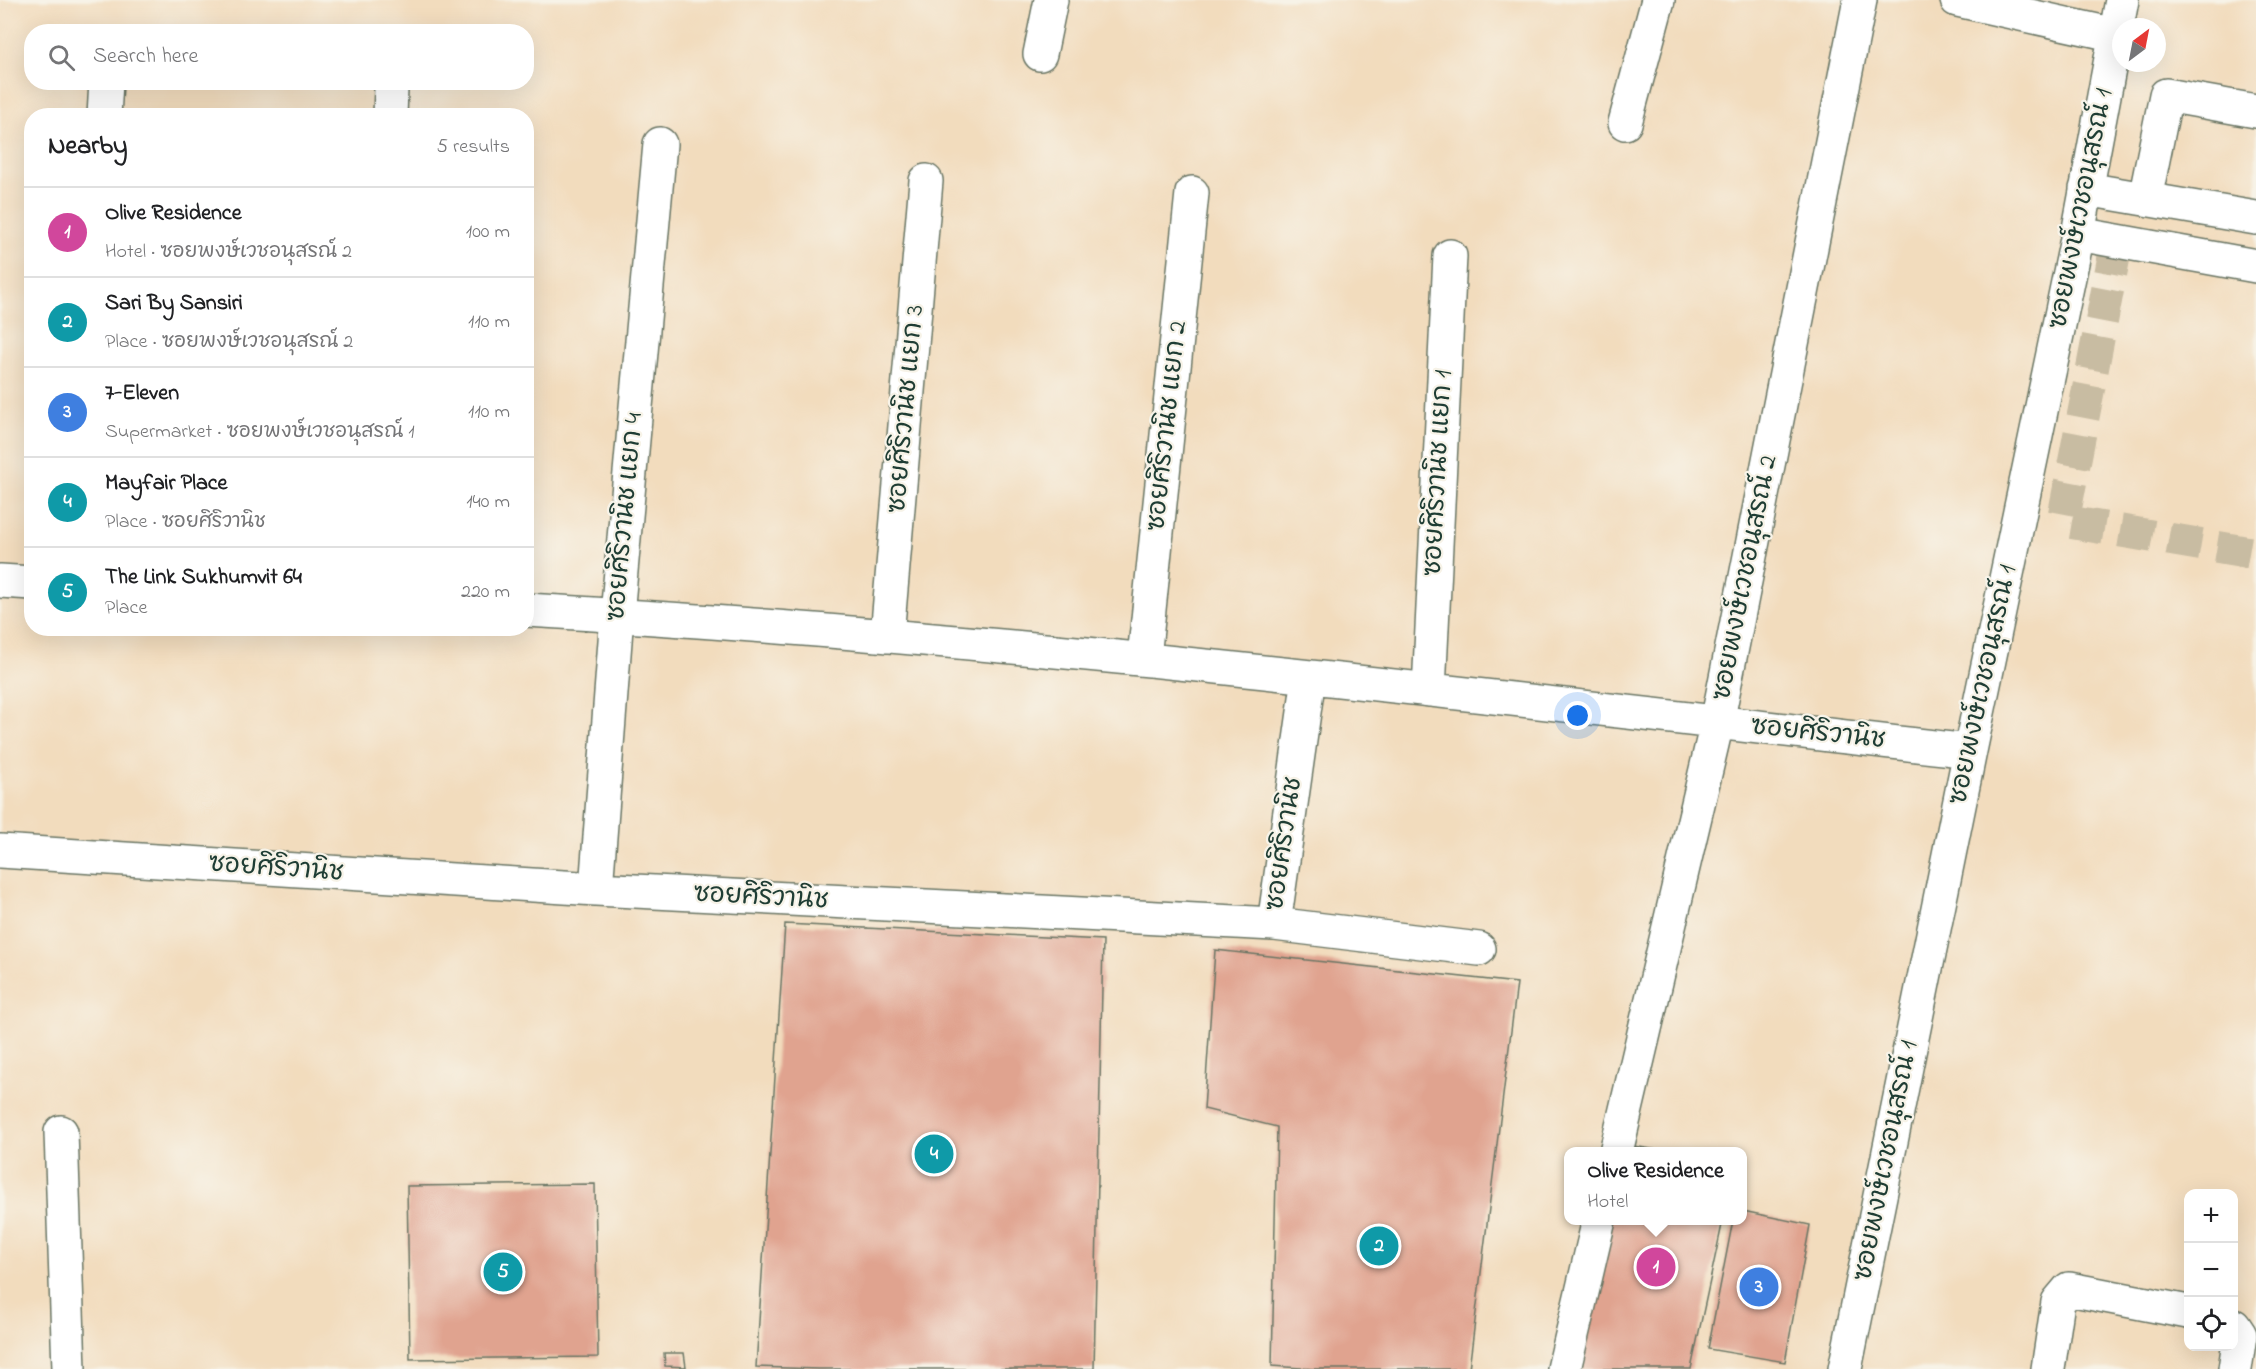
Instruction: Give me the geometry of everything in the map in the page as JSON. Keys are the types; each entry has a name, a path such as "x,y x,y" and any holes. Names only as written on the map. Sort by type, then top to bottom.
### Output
{"street":[{"path":"1040,54 1051,0"},
{"path":"1625,123 1658,0"},
{"name":"ซอยพงษ์เวชอนุสรณ์ 2","path":"1617,1147 1718,723 1860,0"},
{"path":"1957,0 2112,34"},
{"name":"ซอยพงษ์เวชอนุสรณ์ 1","path":"2119,18 2122,0"},
{"name":"ซอยพงษ์เวชอนุสรณ์ 1","path":"1845,1369 1970,751 2078,234 2112,56"},
{"path":"104,108 106,90"},
{"path":"2145,199 2166,95 2256,111"},
{"name":"ซอยศิริวานิช แยก 4","path":"596,889 617,615 660,144"},
{"name":"ซอยศิริวานิช แยก 3","path":"887,636 926,181"},
{"path":"2086,189 2256,218"},
{"name":"ซอยศิริวานิช แยก 2","path":"1144,658 1192,193"},
{"path":"2078,234 2256,266"},
{"name":"ซอยศิริวานิช แยก 1","path":"1429,690 1450,256"},
{"path":"0,581 24,582"},
{"name":"ซอยศิริวานิช","path":"534,610 887,636 1144,658 1970,751"},
{"name":"ซอยศิริวานิช","path":"0,851 596,889 1274,924 1309,677"},
{"path":"1274,924 1479,949"},
{"path":"61,1132 69,1369"},
{"path":"1564,1369 1598,1225"},
{"path":"2048,1369 2058,1302 2069,1289 2184,1311"},
{"path":"2238,1332 2240,1335 2238,1349"},
{"path":"2235,1369 2238,1351"}],"building":[{"path":"785,924 1103,940 1094,1369 756,1367"},
{"path":"1215,950 1517,983 1469,1369 1315,1369 1272,1366 1277,1127 1204,1109"},
{"path":"595,1184 598,1357 410,1359 407,1186"},
{"path":"1747,1212 1810,1225 1785,1362 1708,1349 1732,1225 1747,1225"},
{"path":"1608,1225 1722,1225 1691,1369 1575,1369"},
{"path":"664,1353 684,1353 686,1367 665,1366"}],"tunnel":[{"path":"2117,241 2063,521 2256,554"}],"place":[{"name":"Mayfair Place","path":"934,1154"},
{"name":"Sari By Sansiri","path":"1379,1246"},
{"name":"Olive Residence","path":"1656,1267"},
{"name":"The Link Sukhumvit 64","path":"503,1272"},
{"name":"7-Eleven","path":"1759,1287"}]}
